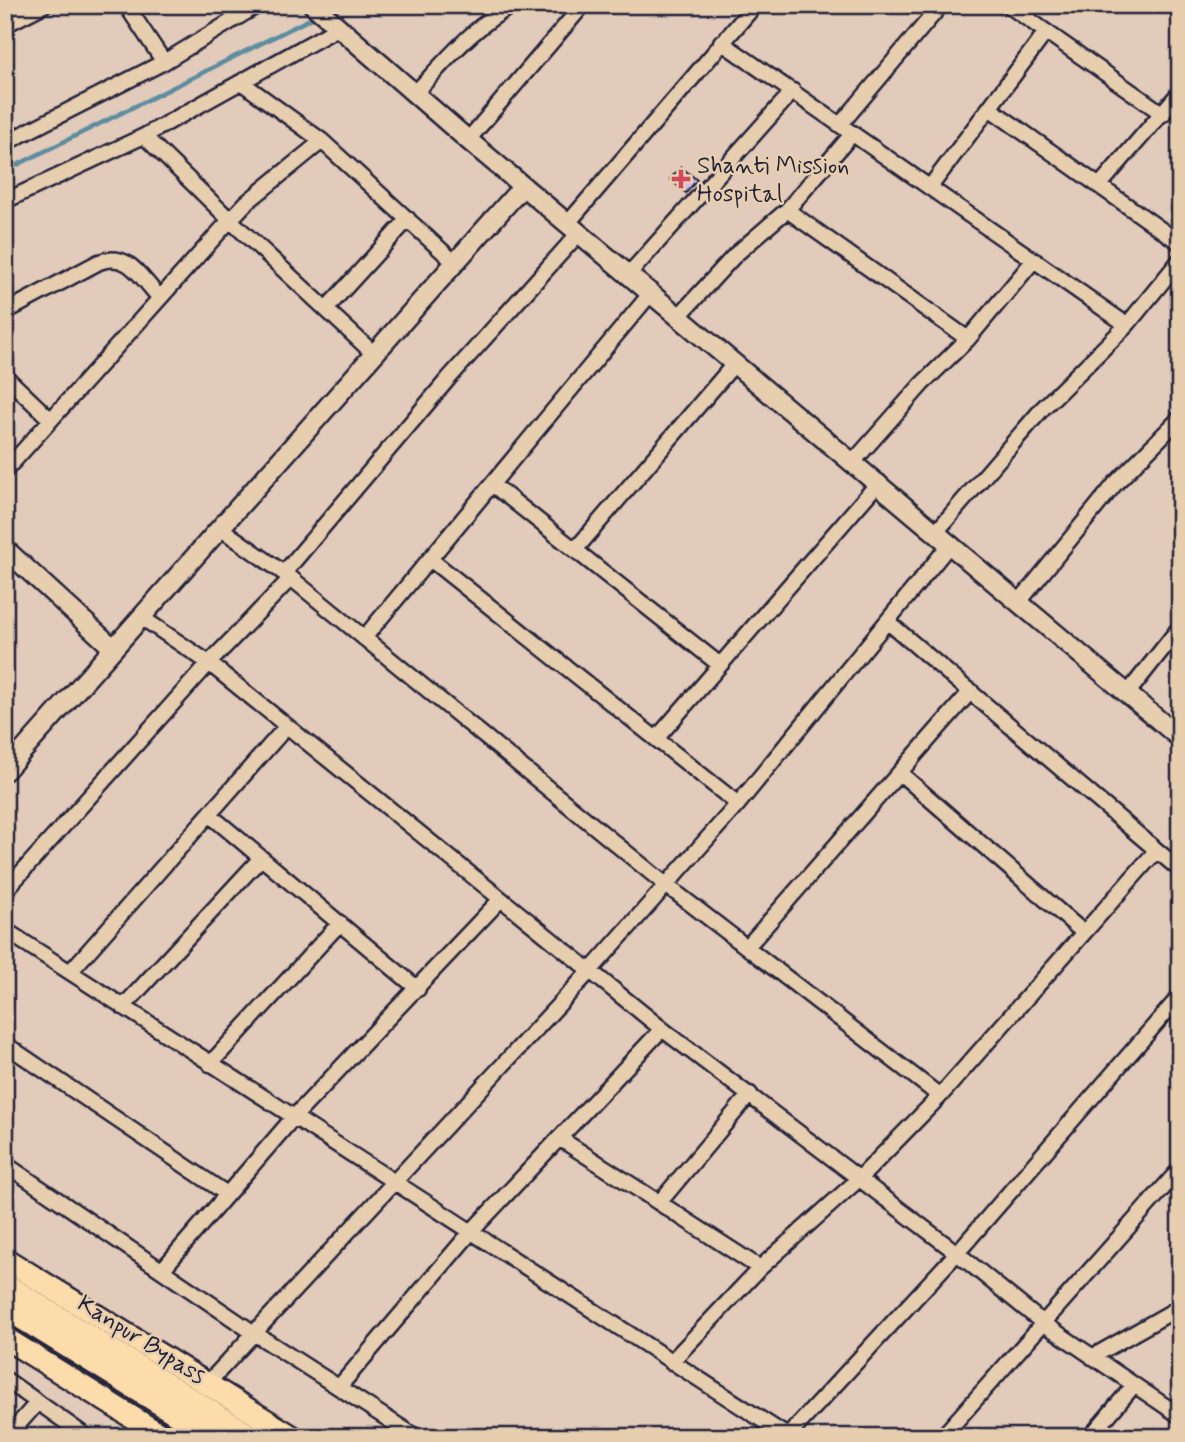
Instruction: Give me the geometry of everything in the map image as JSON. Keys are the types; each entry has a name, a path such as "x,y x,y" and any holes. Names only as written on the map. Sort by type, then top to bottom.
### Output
{"highway":[{"name":"Kanpur Bypass","path":"5,1285 251,1437"},
{"name":"Kanpur Bypass","path":"5,1307 215,1437"}],"main road":[{"path":"5,1259 293,1437"},
{"path":"5,1338 164,1437"}],"street":[{"path":"5,25 44,5"},
{"path":"126,5 164,62"},
{"path":"5,143 164,62 258,5"},
{"path":"313,5 468,140 854,461 1180,738"},
{"path":"414,94 474,32 492,16 513,5"},
{"path":"468,140 583,5"},
{"path":"5,891 287,576 573,228 721,42 755,5"},
{"path":"679,316 735,255 787,210 941,5"},
{"path":"1008,5 1163,114"},
{"path":"5,201 144,136 241,82 333,24"},
{"path":"930,187 1046,32"},
{"path":"721,42 1127,325"},
{"path":"241,82 322,141 454,262"},
{"path":"629,274 793,91"},
{"path":"1099,186 1180,92"},
{"path":"989,108 1180,243"},
{"path":"144,136 373,353"},
{"path":"5,471 246,203 322,141"},
{"path":"5,771 523,186"},
{"path":"787,210 968,340"},
{"path":"326,309 408,219"},
{"path":"5,312 99,262 116,257 124,260 160,298"},
{"path":"854,461 922,384 968,340 1034,260"},
{"path":"937,531 1043,408 1127,325 1180,260"},
{"path":"364,638 651,293"},
{"path":"575,550 735,363"},
{"path":"5,376 51,420"},
{"path":"1019,602 1115,484 1180,418"},
{"path":"656,738 879,482"},
{"path":"492,484 720,665"},
{"path":"220,528 287,576 666,885 940,1096"},
{"path":"207,1384 590,971 738,804 951,543"},
{"path":"5,549 113,648"},
{"path":"430,559 738,804"},
{"path":"141,617 209,663 662,1029 957,1253 1043,1323 1180,1416"},
{"path":"888,622 1180,870"},
{"path":"1127,694 1180,627"},
{"path":"747,947 971,691"},
{"path":"70,972 287,726"},
{"path":"900,773 1084,933"},
{"path":"210,815 418,989"},
{"path":"671,1362 760,1268 859,1179 940,1096 1156,851"},
{"path":"123,1007 261,858"},
{"path":"162,1270 293,1118 501,899"},
{"path":"210,1064 340,923"},
{"path":"5,930 787,1437 957,1253 1178,1002"},
{"path":"339,1387 470,1233 662,1029"},
{"path":"5,1044 227,1194"},
{"path":"659,1203 750,1094"},
{"path":"559,1138 760,1268"},
{"path":"5,1164 254,1333 416,1437"},
{"path":"942,1437 1180,1169"},
{"path":"1092,1357 1180,1307"},
{"path":"5,1379 87,1437"},
{"path":"1090,1437 1134,1385"},
{"path":"8,1437 38,1402"}],"building":[{"path":"681,167 697,180 686,193 670,179"}],"waterway":[{"path":"326,12 340,5"},
{"path":"5,171 318,15"}],"place":[{"name":"Shanti Mission Hospital","path":"681,179"}]}
